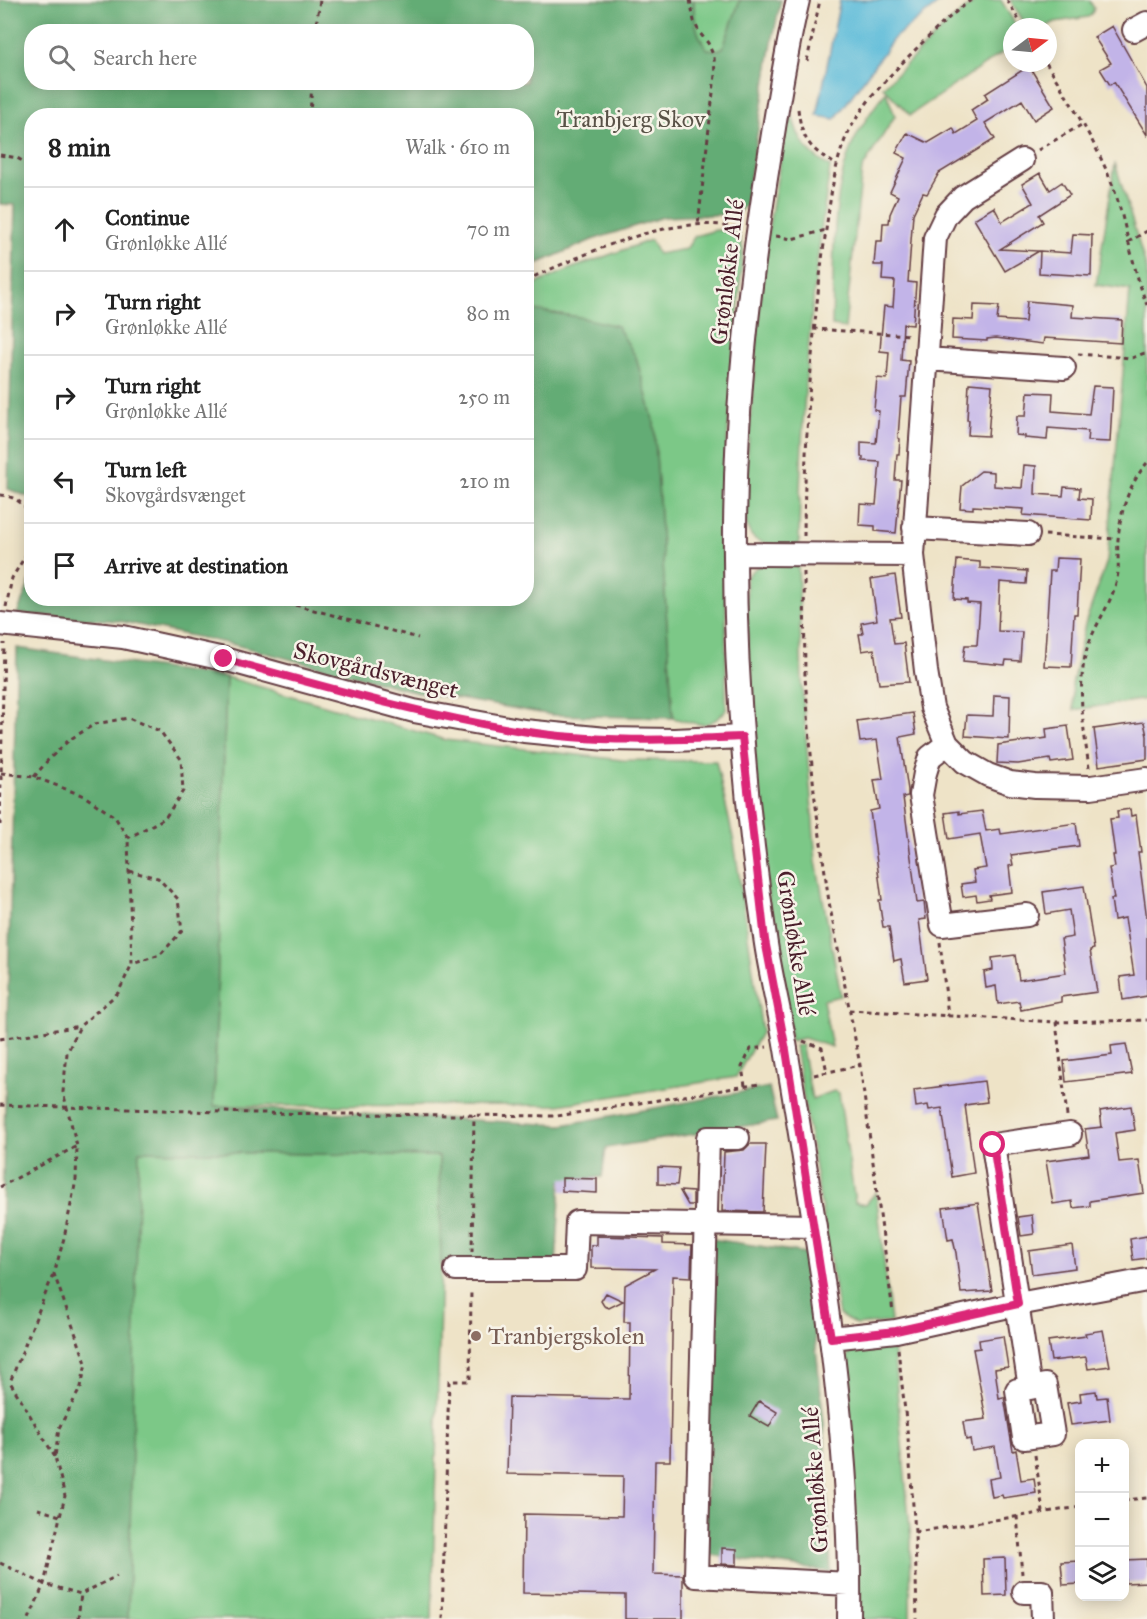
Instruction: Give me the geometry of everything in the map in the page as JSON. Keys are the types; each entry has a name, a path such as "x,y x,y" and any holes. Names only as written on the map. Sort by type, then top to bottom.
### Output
{"street":[{"name":"Grønløkke Allé","path":"798,0 776,112 757,232 738,430 735,554 742,737 765,940 786,1050 831,1338 842,1448 849,1619"},
{"path":"1022,160 963,197 946,215 935,238 913,555 926,671 933,708 947,744 965,762 988,776 1010,783 1035,786 1091,787 1147,779"},
{"path":"927,359 1064,368"},
{"path":"914,528 1028,534"},
{"path":"735,554 913,555"},
{"name":"Skovgårdsvænget","path":"2,624 123,637 224,659 414,711 524,731 606,739 674,740 742,737"},
{"path":"947,744 930,757 921,795 942,925 1027,915"},
{"path":"1032,1437 1024,1438 1017,1390 1030,1388 993,1145 1070,1134"},
{"path":"738,1138 708,1138 696,1576 849,1584"},
{"path":"464,1269 575,1269 577,1222 815,1226"},
{"path":"831,1338 896,1331 1018,1304 1147,1280"},
{"path":"1024,1592 1042,1592 1043,1619"}],"path":[{"path":"316,24 320,0"},
{"path":"690,0 694,21 714,57 715,75 698,225"},
{"path":"805,70 820,0"},
{"path":"917,1619 915,1532 908,1438 896,1331 861,1065 829,902 814,792 805,677 805,445 813,328 826,230 837,165 847,135 861,109 898,67 971,0"},
{"path":"1007,0 1018,18"},
{"path":"1051,72 1083,124 1114,189 1139,285 1147,305"},
{"path":"310,108 312,90"},
{"path":"797,105 800,128 808,142 818,154 837,165"},
{"path":"1022,160 1083,124"},
{"path":"0,154 24,162"},
{"path":"534,277 592,252 653,232 698,225 728,225 792,239 826,230"},
{"path":"1128,242 1147,231"},
{"path":"813,328 928,336"},
{"path":"1064,368 1074,354 1132,358 1147,352"},
{"path":"1091,787 1082,713 1083,672 1087,648 1112,599 1118,573 1118,538 1124,504 1137,476 1147,463"},
{"path":"0,495 17,500 24,505"},
{"path":"1028,534 1118,538"},
{"path":"0,825 2,624 12,578 24,558"},
{"path":"299,606 418,638"},
{"path":"34,777 69,740 95,724 128,718 160,731 181,759 183,791 165,819 128,838"},
{"path":"1,772 34,777 84,796 115,817 128,838 132,964 118,993 80,1026 67,1053 63,1092 77,1146 76,1180 54,1274 10,1382 56,1457"},
{"path":"129,872 158,879 178,898 182,931 160,955 132,964"},
{"path":"942,925 940,945 948,1016"},
{"path":"849,1010 1056,1022 1147,1020"},
{"path":"1056,1022 1070,1134"},
{"path":"0,1039 80,1026"},
{"path":"814,1075 861,1065"},
{"path":"0,1105 254,1113 557,1116 760,1084"},
{"path":"442,1619 449,1380 470,1381 464,1269 474,1115"},
{"path":"0,1187 77,1146"},
{"path":"29,1619 44,1584 65,1496 56,1457 58,1428 81,1387 86,1363 54,1274"},
{"path":"1032,1437 1043,1512"},
{"path":"1129,1500 1147,1498"},
{"path":"915,1532 1075,1508"},
{"path":"38,1509 60,1516"},
{"path":"1017,1516 1024,1592"},
{"path":"0,1563 44,1584 81,1594 117,1576"},
{"path":"78,1619 81,1594"}],"green space":[{"name":"Tranbjerg Skov","path":"0,0 694,0 695,19 700,38 707,49 717,50 723,48 740,0 781,0 746,204 737,214 663,217 592,240 534,265 534,108 24,108 24,495 8,489 15,205 0,204"},
{"path":"694,0 740,0 723,48 707,49 703,43 696,26"},
{"path":"977,0 1001,0 1012,18 1003,18 1003,52 910,115 883,87 947,24"},
{"path":"1010,0 1089,0 1094,8 1088,17 1057,22 1057,18 1021,18"},
{"path":"886,92 895,116 862,169 845,328 832,326 833,257 840,185 853,143 868,116"},
{"path":"792,115 805,146 815,157 830,167 817,261 808,356 799,545 770,544 754,538 747,524 744,495 764,254 788,117"},
{"path":"1115,163 1147,270 1147,699 1074,710 1072,685 1085,624 1107,561 1130,290 1096,285"},
{"path":"716,230 738,232 743,249 726,457 726,710 714,721 702,724 673,718 654,423 636,357 579,317 534,311 534,285 651,240 658,254 686,249 695,236"},
{"path":"534,310 617,326 636,357 654,423 673,718 552,715 413,691 231,644 119,621 17,614 24,596 24,606 534,606"},
{"path":"775,562 798,562 802,686 816,861 841,996 823,1000 832,1047 804,1038 791,1041 768,898 750,732 746,578 762,565"},
{"path":"17,648 226,677 214,1106 562,1125 769,1087 777,1121 606,1148 602,1177 561,1181 556,1265 441,1263 439,1156 139,1151 128,1619 0,1619 0,1290"},
{"path":"226,677 446,740 622,760 716,761 734,842 762,1031 736,1077 558,1105 214,1106"},
{"path":"801,1044 812,1099 834,1091 839,1093 855,1202 866,1204 876,1192 891,1322 856,1325 839,1315 795,1046"},
{"path":"138,1151 439,1156 441,1263 432,1619 128,1619"},
{"path":"712,1239 806,1253 824,1423 831,1572 704,1554"},
{"path":"892,1337 911,1540 910,1619 855,1619 843,1365 851,1351 857,1347 869,1341"}],"water":[{"path":"840,0 943,0 894,38 835,119 817,116"}],"building":[{"path":"1112,26 1147,88 1147,135 1114,82 1110,85 1100,69 1111,63 1094,37"},
{"path":"1020,72 1033,72 1054,107 1034,120 1022,100 985,123 995,139 939,173 927,194 923,193 913,214 908,282 916,283 913,325 903,324 901,360 909,361 906,397 901,397 899,454 897,454 895,480 901,480 896,533 875,531 875,526 859,525 860,504 876,505 880,462 863,461 861,442 876,443 879,411 874,410 877,378 887,379 889,352 880,351 881,337 884,306 893,307 895,281 882,280 883,265 874,265 876,241 882,241 883,223 889,223 890,214 898,196 890,192 906,158 896,153 907,133 928,143 953,128 956,134 977,121 971,110 988,99 985,94"},
{"path":"1040,173 1050,190 1062,182 1070,195 1039,215 1043,222 1000,249 1039,251 1005,271 974,219 994,207 1002,222 1033,203 1022,184"},
{"path":"1073,234 1092,235 1091,276 1039,273 1040,251 1071,253"},
{"path":"1027,301 1073,305 1072,317 1122,320 1121,343 1044,338 1043,344 996,338 987,339 987,341 952,339 953,319 973,320 974,305 999,306 997,320 1025,322"},
{"path":"969,383 992,385 988,436 968,435"},
{"path":"1093,386 1113,387 1110,442 1087,441 1088,431 1048,428 1047,440 1016,435 1017,416 1026,416 1028,392 1053,393 1052,411 1089,414"},
{"path":"1024,465 1036,466 1035,494 1063,496 1064,487 1080,488 1079,498 1092,499 1091,520 1023,515 1024,509 973,506 973,509 960,508 962,486 981,471 994,472 994,486 1022,488"},
{"path":"1056,558 1080,559 1071,667 1044,666 1050,571 1055,571"},
{"path":"957,560 980,562 980,568 1027,571 1026,584 1000,582 998,631 1022,632 1020,661 1006,660 1005,665 963,661 965,645 977,645 980,604 954,599"},
{"path":"895,575 901,617 890,618 894,644 904,643 909,682 879,684 874,649 862,651 859,634 863,634 861,623 877,620 871,579"},
{"path":"994,695 1010,696 1009,739 965,736 967,715 993,716"},
{"path":"913,713 916,734 900,737 908,790 908,796 903,797 917,903 924,902 926,919 919,920 927,979 905,982 901,959 894,961 889,927 883,927 879,900 882,900 870,811 879,809 874,780 883,779 877,740 860,742 857,721"},
{"path":"1144,722 1147,736 1147,759 1099,766 1094,729"},
{"path":"1068,726 1073,760 1051,763 1050,759 1018,764 997,763 998,745 1047,738 1046,729"},
{"path":"1130,809 1131,816 1136,815 1141,852 1138,852 1147,919 1147,996 1123,1000 1120,977 1134,975 1125,918 1114,920 1111,899 1114,899 1109,868 1115,867 1113,855 1115,855 1110,819 1118,818 1117,811"},
{"path":"959,811 959,814 982,811 986,831 1000,829 1001,834 1076,823 1079,846 1011,855 1013,865 1009,866 1012,892 989,895 990,899 977,901 976,895 963,897 961,884 975,882 973,870 986,868 980,834 949,839 945,813"},
{"path":"1084,886 1094,949 1090,950 1097,992 1061,997 1061,1002 1021,1010 1019,1001 998,1004 996,986 986,988 984,972 993,970 992,958 1015,955 1019,980 1066,973 1061,939 1073,937 1069,910 1046,914 1043,892"},
{"path":"1126,1044 1132,1074 1066,1082 1064,1061 1112,1055 1111,1046"},
{"path":"984,1081 987,1102 965,1105 974,1173 952,1177 942,1108 929,1110 928,1105 916,1107 914,1090"},
{"path":"1131,1106 1135,1130 1115,1133 1119,1162 1139,1160 1144,1193 1090,1201 1090,1206 1073,1208 1072,1201 1053,1204 1046,1161 1089,1155 1085,1129 1102,1127 1100,1111"},
{"path":"750,1144 766,1144 763,1212 722,1211 724,1152 744,1150"},
{"path":"658,1167 679,1168 677,1185 658,1184"},
{"path":"562,1178 597,1179 597,1193 562,1191"},
{"path":"680,1191 693,1192 693,1205 688,1205"},
{"path":"978,1203 992,1291 961,1293 956,1253 953,1239 948,1240 943,1208"},
{"path":"1032,1215 1034,1234 1021,1236 1018,1217"},
{"path":"597,1236 663,1238 663,1244 692,1245 691,1277 673,1276 670,1461 655,1461 653,1574 683,1575 683,1619 625,1619 625,1595 523,1593 524,1514 622,1516 623,1476 507,1474 509,1397 629,1399 630,1322 624,1322 625,1285 655,1269 591,1268 591,1245 597,1245"},
{"path":"1147,1236 1147,1258 1133,1260 1130,1239"},
{"path":"1072,1245 1075,1268 1032,1274 1029,1251"},
{"path":"606,1293 623,1301 609,1308 604,1306 601,1301"},
{"path":"1103,1330 1110,1366 1088,1369 1086,1357 1051,1361 1048,1341 1086,1336 1085,1333"},
{"path":"1003,1336 1008,1367 995,1369 999,1398 1004,1397 1013,1451 1016,1450 1021,1480 1034,1478 1036,1493 1003,1498 1002,1495 992,1497 989,1479 1000,1477 995,1447 972,1451 970,1439 966,1440 963,1422 986,1419 973,1349 980,1348 979,1340"},
{"path":"1096,1391 1097,1398 1107,1397 1110,1420 1071,1425 1067,1403 1081,1401 1080,1393"},
{"path":"759,1401 777,1412 769,1427 750,1416"},
{"path":"722,1548 737,1549 737,1565 722,1564"},
{"path":"1005,1558 1006,1595 984,1596 983,1559"},
{"path":"1147,1559 1147,1582 1129,1583 1129,1560"},
{"path":"1075,1561 1075,1584 1063,1585 1061,1562"}],"place":[{"name":"Tranbjergskolen","path":"476,1336"}],"route":[{"path":"224,659 414,711 524,731 606,739 674,740 742,737 751,833 765,940 786,1050 831,1338 896,1331 1018,1304 993,1145"}]}
